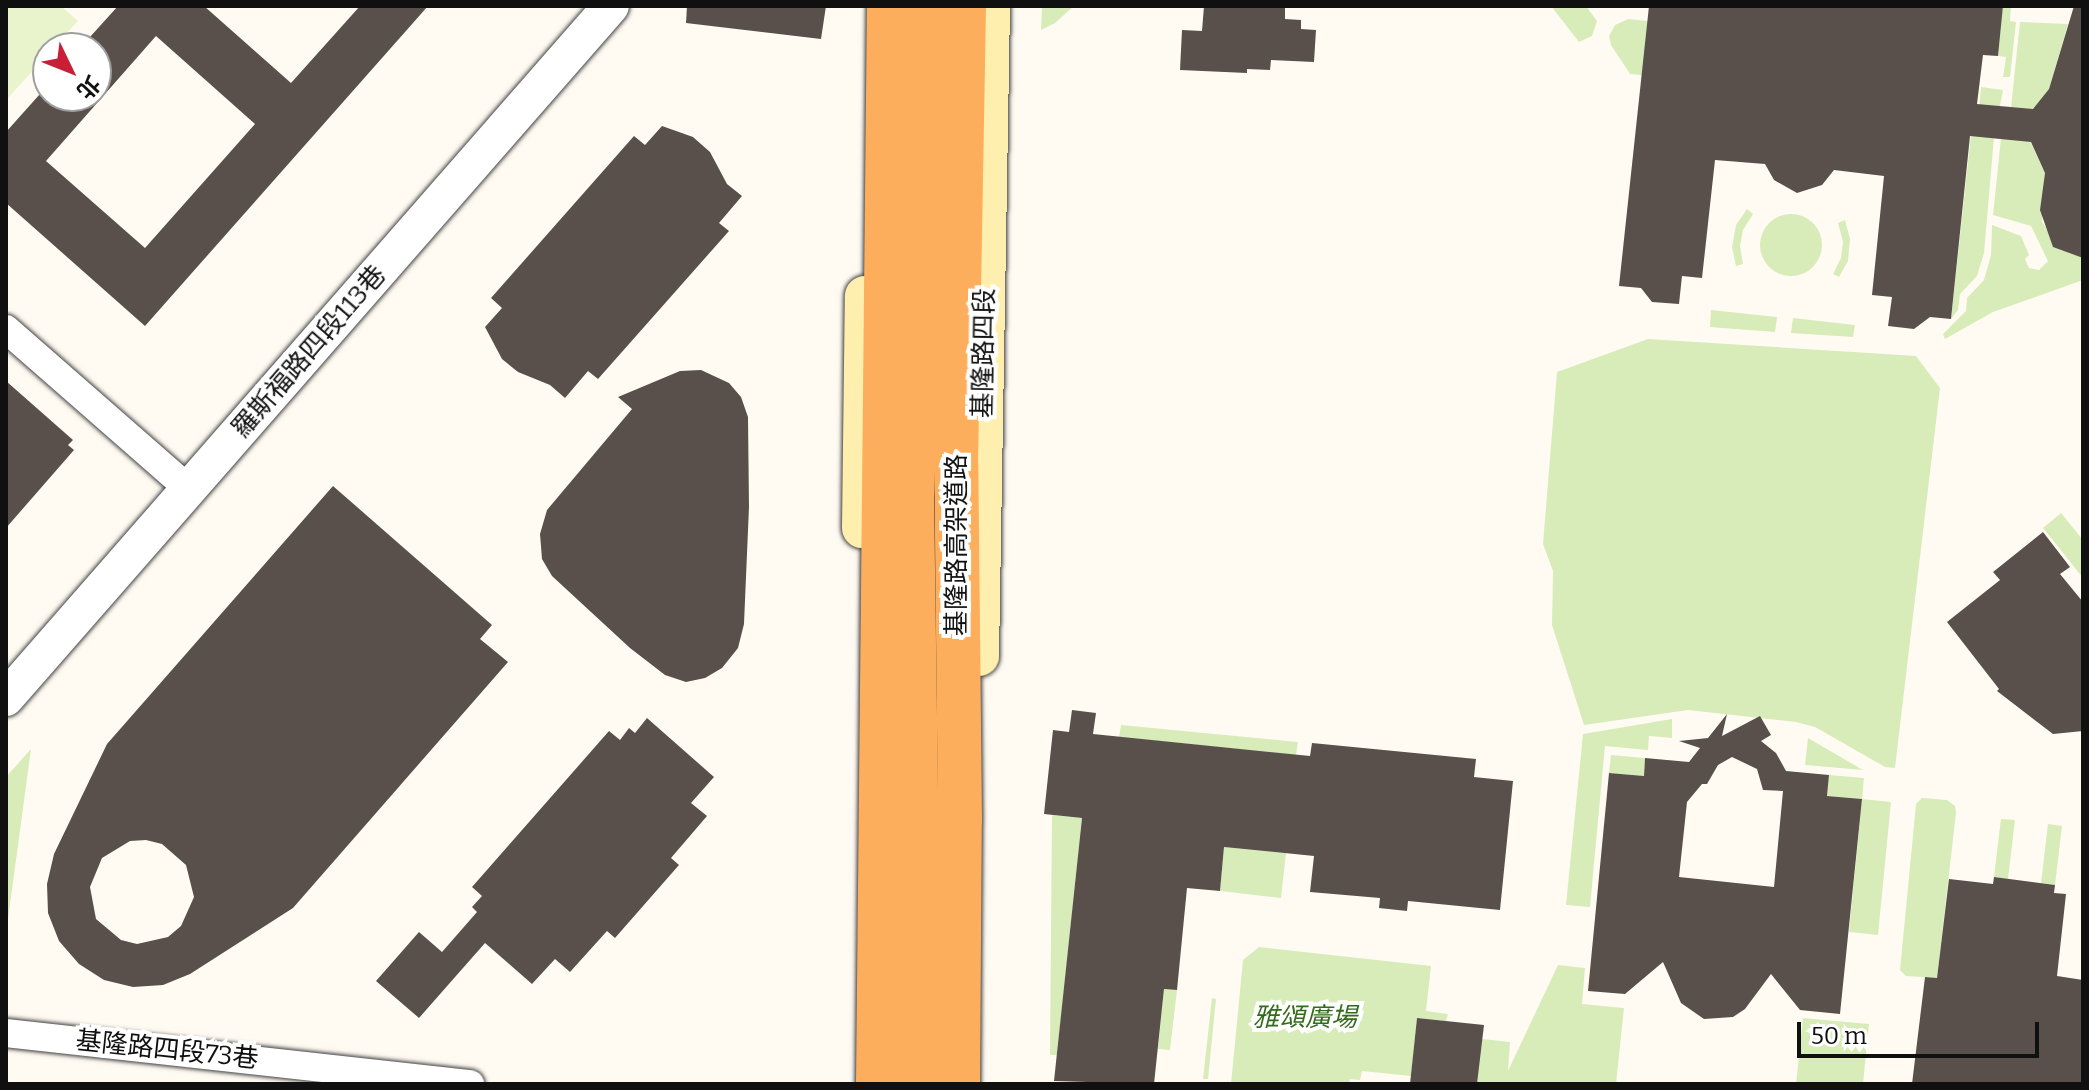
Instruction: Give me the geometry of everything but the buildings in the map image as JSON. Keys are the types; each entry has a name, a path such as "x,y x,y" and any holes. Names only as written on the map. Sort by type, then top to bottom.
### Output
{"highway":[{"path":"878,1084 889,6"},
{"path":"920,1084 912,498 928,6"},
{"name":"基隆路高架道路","path":"958,1084 956,465 964,6"}],"main road":[{"path":"865,1084 862,402 873,6"},
{"name":"基隆路四段","path":"973,1084 990,6"}],"street":[{"name":"羅斯福路四段113巷","path":"6,698 611,6"},
{"path":"6,329 189,489"},
{"name":"基隆路四段73巷","path":"6,1033 470,1084"}],"green space":[{"path":"6,6 61,6 78,21 68,32 32,32 32,72 6,100"},
{"path":"1042,6 1074,6 1055,23 1041,30"},
{"path":"1551,6 1586,6 1597,21 1592,36 1579,42"},
{"path":"2003,6 2011,6 2010,21 2016,22 2010,77 2003,77 2006,57 1998,56"},
{"path":"1628,19 1647,21 1665,38 1661,77 1630,74 1611,45 1609,36 1615,25"},
{"path":"2020,22 2068,24 2049,89 2037,110 2011,107"},
{"path":"1981,87 2003,90 1994,137 1984,253 1977,276 1960,294 1958,310 1951,319 1971,135 1978,118"},
{"path":"2022,124 2045,173 2042,221 2052,239 2069,253 2083,257 2083,280 1993,312 1945,339 1943,334 1966,311 1967,298 1984,280 1991,255 1992,225 2021,236 2029,255 2025,259 2029,268 2039,270 2048,261 2031,226 1993,215 2001,138"},
{"path":"1747,209 1753,214 1743,230 1740,246 1743,264 1736,266 1732,247 1736,225"},
{"path":"1791,214 1813,223 1822,245 1813,267 1791,276 1769,267 1760,245 1769,223"},
{"path":"1845,220 1850,239 1848,261 1839,277 1833,274 1841,258 1843,242 1838,223"},
{"path":"1711,310 1777,317 1775,332 1710,327"},
{"path":"1793,318 1855,325 1853,337 1791,333"},
{"path":"1648,339 1916,356 1940,388 1895,768 1885,767 1815,727 1796,722 1688,710 1584,725 1552,625 1553,571 1543,544 1557,372"},
{"path":"2061,513 2083,540 2083,578 2043,528"},
{"path":"1672,719 1672,738 1649,736 1648,750 1605,746 1590,907 1566,905 1583,734"},
{"path":"1121,725 1298,742 1296,755 1119,737"},
{"path":"1808,738 1863,770 1805,765"},
{"path":"31,749 6,934 6,777"},
{"path":"1611,755 1645,758 1644,776 1609,773"},
{"path":"1829,775 1864,778 1862,799 1827,796"},
{"path":"1922,798 1947,800 1955,806 1956,813 1937,978 1906,976 1900,970 1916,804"},
{"path":"1862,799 1891,802 1878,935 1849,932"},
{"path":"1052,815 1082,818 1057,1055 1050,1055"},
{"path":"2001,819 2015,820 2008,879 1994,877"},
{"path":"2048,824 2062,826 2055,885 2041,883"},
{"path":"1224,847 1286,853 1281,898 1220,891"},
{"name":"雅頌廣場","path":"1259,947 1431,966 1426,1011 1448,1014 1446,1021 1417,1018 1411,1076 1362,1071 1360,1080 1350,1079 1349,1084 1231,1084 1243,960"},
{"path":"1558,965 1585,968 1582,1004 1624,1008 1616,1084 1477,1084 1482,1039 1510,1042 1508,1071"},
{"path":"1164,989 1177,990 1170,1050 1158,1049"},
{"path":"1212,998 1216,999 1208,1079 1203,1079"},
{"path":"1803,1018 1869,1024 1863,1084 1796,1084"}]}
